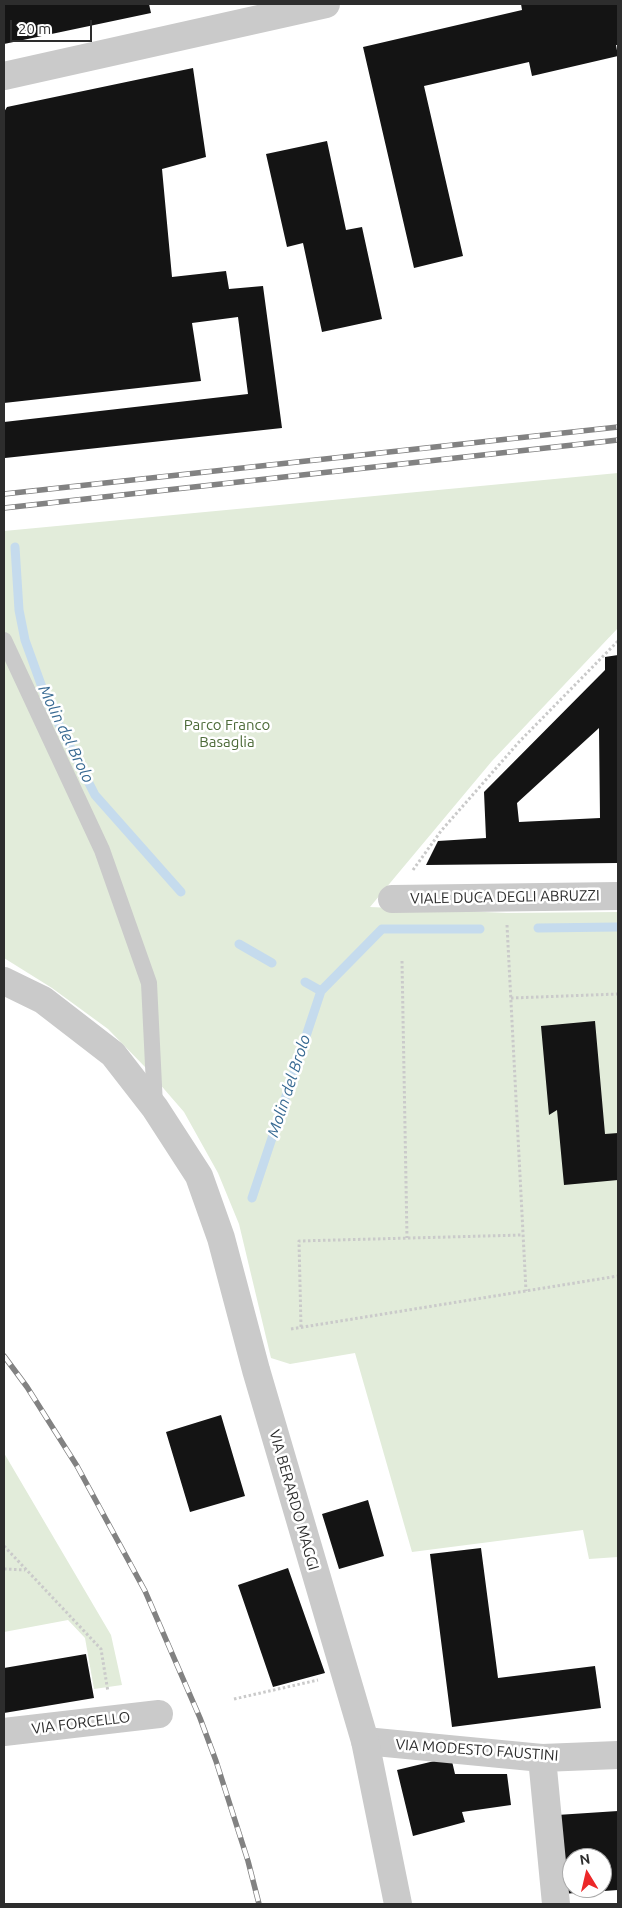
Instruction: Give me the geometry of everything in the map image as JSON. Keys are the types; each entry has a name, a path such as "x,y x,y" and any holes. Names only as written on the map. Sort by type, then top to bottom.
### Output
{"street":[{"path":"4,76 326,4"},
{"name":"VIALE DUCA DEGLI ABRUZZI","path":"392,899 618,896"},
{"name":"VIA BERARDO MAGGI","path":"4,981 43,1000 113,1054 156,1108 199,1176 221,1238 256,1370 365,1741 398,1904"},
{"name":"VIA FORCELLO","path":"4,1732 159,1714"},
{"name":"VIA MODESTO FAUSTINI","path":"365,1741 542,1758 618,1755"},
{"path":"542,1758 556,1904"}],"lane":[{"path":"4,640 102,850 149,982 156,1108"}],"path":[{"path":"392,899 441,831 519,742 618,641"},
{"path":"506,898 526,1291"},
{"path":"402,961 407,1238"},
{"path":"511,998 618,994"},
{"path":"301,1327 299,1241 522,1234"},
{"path":"292,1329 618,1276"},
{"path":"4,1546 101,1649 112,1720"},
{"path":"4,1570 26,1570"},
{"path":"234,1699 346,1674"}],"green space":[{"name":"Parco Franco Basaglia","path":"618,473 618,628 492,761 370,907 507,913 618,912 618,1557 589,1559 583,1530 412,1552 355,1353 290,1364 271,1358 239,1224 218,1173 184,1112 145,1067 108,1029 52,988 4,958 4,531"},
{"path":"4,1453 111,1635 122,1685 94,1689 85,1638 68,1620 4,1632"}],"building":[{"path":"4,4 149,4 151,13 4,44"},
{"path":"521,4 618,4 618,45 616,45 618,56 532,76 529,62 424,86 463,256 414,268 363,47 522,10"},
{"path":"193,68 206,157 162,169 172,277 226,271 229,289 263,286 282,428 5,458 4,422 248,394 238,317 192,323 201,381 4,403 4,112 7,107"},
{"path":"327,141 346,230 362,227 382,319 322,332 303,243 287,247 266,154"},
{"path":"618,655 618,863 426,865 438,841 486,838 484,792 605,670 605,657","holes":["599,728 600,818 519,822 517,803"]},
{"path":"595,1021 605,1134 618,1133 618,1180 564,1185 557,1110 549,1115 541,1026"},
{"path":"221,1415 245,1496 190,1512 166,1432"},
{"path":"368,1500 384,1556 339,1569 322,1514"},
{"path":"481,1548 498,1678 595,1666 601,1708 452,1727 430,1554"},
{"path":"288,1568 325,1673 273,1687 238,1585"},
{"path":"86,1654 94,1698 4,1713 4,1668"},
{"path":"451,1757 455,1774 507,1774 511,1805 462,1812 465,1822 413,1836 397,1770"},
{"path":"618,1811 618,1890 612,1890 612,1848 562,1848 562,1894 557,1815"}],"waterway":[{"name":"Molin del Brolo","path":"15,547 19,610 25,640 47,701 95,795 181,892"},
{"path":"538,928 618,927"},
{"path":"321,991 382,929 480,929"},
{"name":"Molin del Brolo","path":"239,944 272,963"},
{"name":"Molin del Brolo","path":"252,1198 321,991 305,982"}],"railway":[{"path":"4,494 618,427"},
{"path":"4,508 618,440"},
{"path":"4,1356 27,1387 77,1466 145,1591 200,1718 216,1761 248,1861 259,1904"}]}
